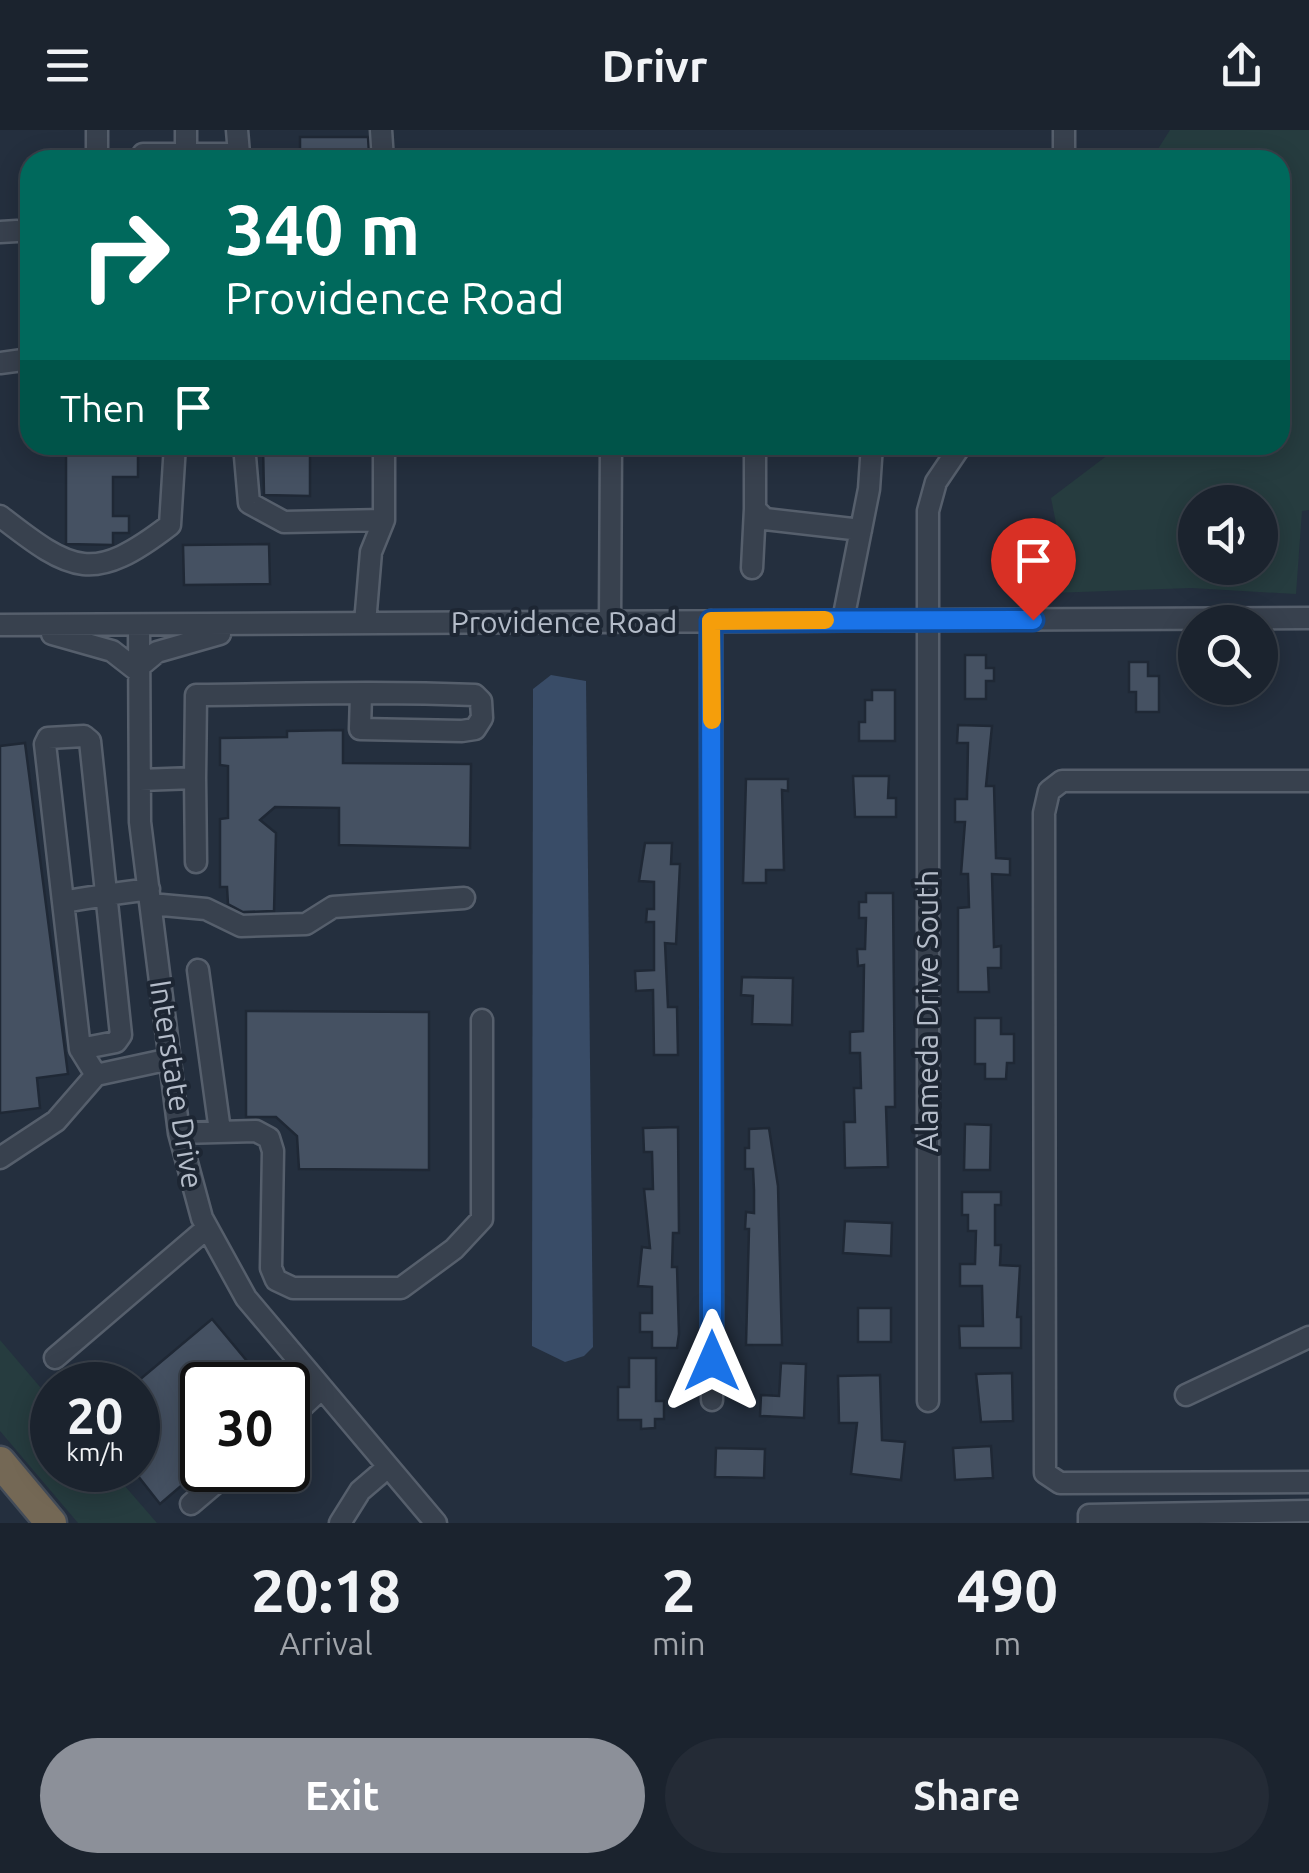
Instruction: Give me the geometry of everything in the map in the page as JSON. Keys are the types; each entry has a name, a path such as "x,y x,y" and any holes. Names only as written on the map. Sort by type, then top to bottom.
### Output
{"highway":[{"path":"0,1462 51,1523"}],"street":[{"path":"0,516 56,557 82,565 107,564 130,556 170,525 174,455"},
{"path":"245,455 249,503 284,522 384,520"},
{"path":"365,623 371,552 384,520 384,455"},
{"path":"610,622 611,455"},
{"path":"752,568 756,455"},
{"path":"844,620 871,455"},
{"name":"Alameda Drive South","path":"928,1401 929,498 955,455"},
{"path":"755,510 766,519 861,530"},
{"name":"Providence Road","path":"0,626 1309,618"},
{"path":"711,621 712,1400"},
{"name":"Interstate Drive","path":"139,625 140,780 150,896 179,1133 190,1184 207,1228 253,1307 436,1523"},
{"path":"0,626 82,640 112,651 139,670 156,652 180,642 292,626"},
{"path":"196,862 196,695 361,694 475,695 481,701 482,718 475,729 360,729 361,694"},
{"path":"80,1049 116,1042 120,1035 90,741 84,736 48,738 45,744 80,1049 96,1075"},
{"path":"140,780 196,778"},
{"path":"1309,780 1062,781 1050,791 1044,813 1045,1472 1060,1483 1309,1482"},
{"path":"63,902 105,895 150,896 206,909 242,926 306,924 333,907 464,898"},
{"path":"198,970 220,1131"},
{"path":"179,1133 256,1131 269,1138 273,1152 271,1268 276,1280 292,1288 402,1288 454,1249 482,1219 482,1020"},
{"path":"0,1158 56,1121 96,1075 170,1059"},
{"path":"54,1358 207,1228"},
{"path":"253,1307 276,1280"},
{"path":"1186,1395 1309,1337"},
{"path":"310,1399 321,1389"},
{"path":"351,1517 388,1467"},
{"path":"192,1504 205,1492"},
{"path":"1089,1523 1089,1515 1309,1511"}],"green space":[{"path":"1170,130 1309,130 1309,510 1302,511 1296,594 1191,588 1024,594 1062,534 1058,533 1051,498 1108,455 1290,455 1290,150 1157,150"},
{"path":"0,1340 30,1375 30,1466 0,1431"},
{"path":"52,1492 130,1492 157,1523 78,1523"}],"water":[{"path":"551,675 586,681 593,1347 584,1356 565,1362 532,1346 533,689"}],"building":[{"path":"300,137 368,137 369,150 300,150"},
{"path":"66,455 138,455 138,477 113,477 113,516 129,516 129,533 113,533 113,545 66,544"},
{"path":"263,455 310,455 310,496 264,495"},
{"path":"269,544 270,584 184,585 183,545"},
{"path":"965,655 986,655 986,668 994,668 994,681 986,681 986,699 965,699"},
{"path":"1129,662 1148,662 1148,676 1159,676 1159,712 1136,712 1136,692 1129,692"},
{"path":"872,690 895,690 895,741 859,741 859,722 865,722 865,700 872,700"},
{"path":"958,725 992,726 986,786 994,786 996,858 1010,859 1010,875 992,874 994,947 1001,946 1001,968 988,968 989,992 958,992 958,908 969,907 968,874 961,874 965,822 955,822 955,799 967,799 968,743 957,743"},
{"path":"343,730 343,763 471,764 470,848 339,845 339,808 275,807 260,820 276,833 274,911 243,912 228,904 227,887 220,887 220,819 228,818 228,766 220,765 220,738 287,737 287,731"},
{"path":"25,743 68,1074 37,1078 40,1108 0,1113 0,746"},
{"path":"853,776 889,776 888,798 896,798 896,817 855,817"},
{"path":"746,779 788,779 788,791 782,790 784,870 766,870 766,883 743,883"},
{"path":"645,843 672,843 671,864 680,864 676,944 665,943 668,1007 677,1007 678,1055 654,1055 653,990 636,991 635,971 654,970 654,922 646,922 647,909 654,909 654,882 639,881"},
{"path":"866,893 893,893 895,1107 886,1107 888,1167 845,1168 844,1122 855,1122 854,1088 861,1088 860,1053 850,1053 850,1032 863,1031 864,965 858,966 857,949 865,949 866,918 859,918 859,902 866,902"},
{"path":"742,977 793,978 792,1025 752,1024 753,996 741,995"},
{"path":"246,1011 429,1012 429,1170 299,1169 297,1136 276,1117 246,1117"},
{"path":"975,1018 1001,1018 1001,1034 1014,1034 1014,1063 1007,1063 1006,1079 985,1079 985,1064 975,1064"},
{"path":"965,1124 991,1125 990,1170 964,1170"},
{"path":"678,1127 679,1233 673,1233 672,1267 677,1267 679,1334 677,1348 652,1348 652,1332 640,1332 640,1313 652,1313 652,1287 638,1286 642,1247 650,1248 644,1189 653,1189 652,1152 644,1152 643,1128"},
{"path":"769,1128 778,1186 782,1345 746,1345 749,1229 745,1229 746,1212 754,1213 754,1190 753,1169 745,1169 745,1148 749,1148 749,1129"},
{"path":"962,1192 1001,1192 1001,1205 995,1205 995,1245 1001,1245 1000,1265 1020,1266 1017,1317 1021,1317 1021,1348 960,1348 959,1326 983,1326 982,1286 960,1286 960,1264 975,1264 976,1231 968,1231 968,1215 962,1215"},
{"path":"845,1221 892,1223 891,1256 843,1253"},
{"path":"858,1308 891,1308 891,1342 858,1342"},
{"path":"212,1319 248,1362 180,1362 180,1487 160,1504 151,1492 160,1492 160,1363"},
{"path":"629,1358 656,1358 656,1401 664,1401 664,1419 655,1419 655,1428 641,1429 641,1420 618,1420 618,1387 629,1387"},
{"path":"781,1363 806,1364 804,1418 760,1416 761,1395 779,1396"},
{"path":"1012,1373 1013,1421 981,1422 976,1374"},
{"path":"880,1375 882,1440 905,1442 901,1480 851,1474 857,1423 839,1423 838,1376"},
{"path":"991,1446 993,1478 955,1480 953,1448"},
{"path":"716,1448 765,1449 764,1478 715,1477"}],"slow traffic":[{"path":"712,720 711,621 825,620"}],"route":[{"path":"712,1361 711,621 1033,620"}]}
